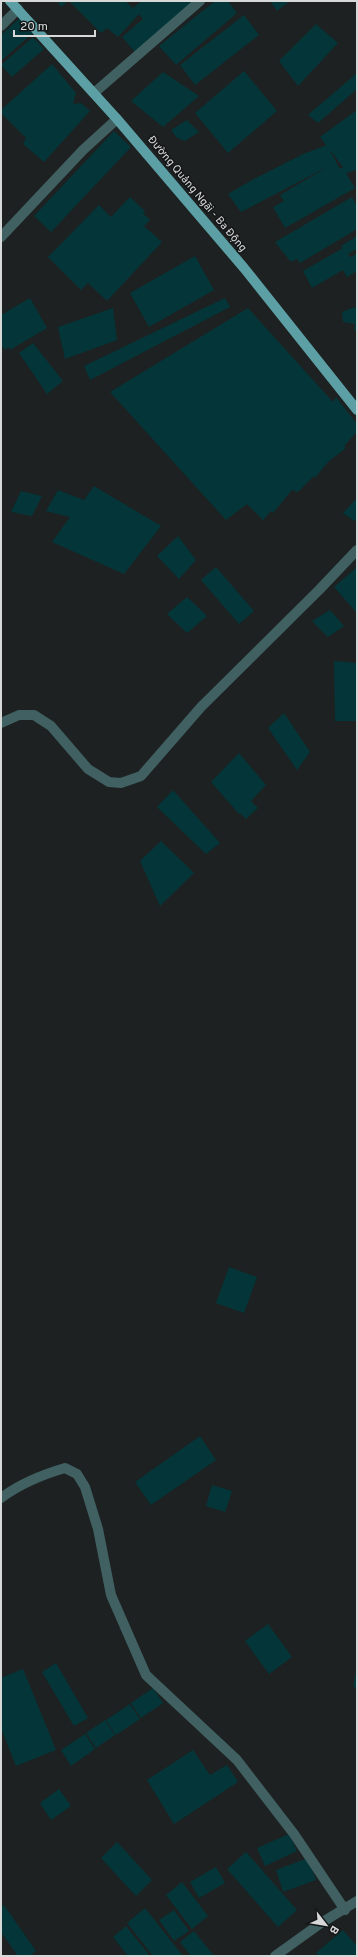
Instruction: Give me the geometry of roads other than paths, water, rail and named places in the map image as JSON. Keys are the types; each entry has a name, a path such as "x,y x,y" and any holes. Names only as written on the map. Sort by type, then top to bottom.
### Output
{"main road":[{"name":"Đường Quảng Ngãi - Ba Động","path":"10,1 117,119 244,268 357,410"}],"street":[{"path":"94,93 200,1"},
{"path":"1,26 18,9"},
{"path":"1,237 83,150 117,119"},
{"path":"1,723 19,715 34,715 51,726 88,769 109,782 121,783 141,776 201,707 319,590 357,550"},
{"path":"1,1498 18,1485 45,1473 65,1468 77,1474 84,1487 98,1529 111,1595 146,1674 238,1760 294,1834 345,1910"},
{"path":"275,1956 321,1923 345,1910 357,1901"}]}
